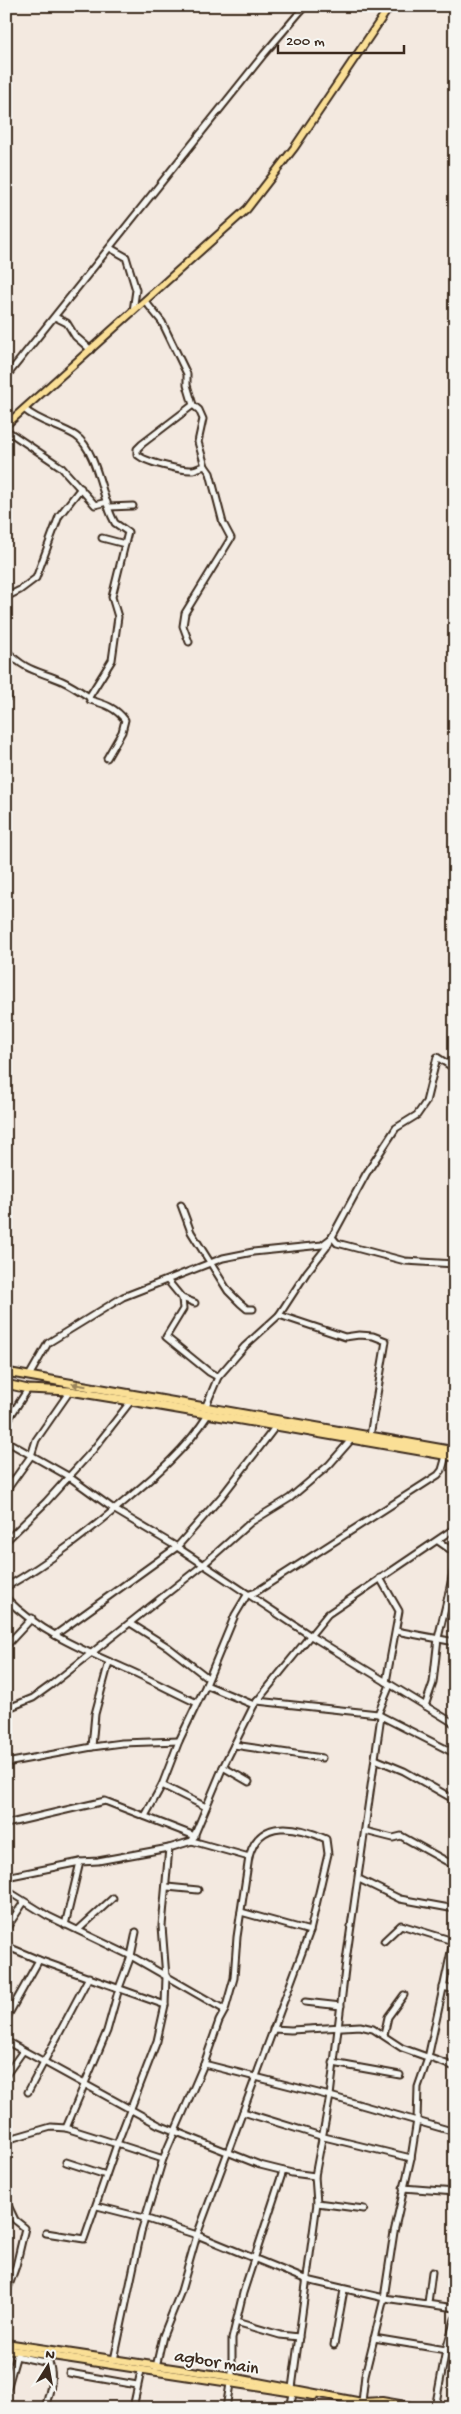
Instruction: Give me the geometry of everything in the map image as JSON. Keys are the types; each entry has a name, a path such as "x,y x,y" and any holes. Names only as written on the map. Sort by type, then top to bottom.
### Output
{"highway":[{"path":"6,1372 206,1411 370,1436 455,1457"},
{"path":"6,1384 28,1389 70,1391 189,1408"},
{"path":"206,1411 351,1440 455,1451"}],"main road":[{"path":"6,425 231,225 264,189 390,6"},
{"name":"agbor main","path":"6,2343 156,2367 230,2384 293,2391 362,2402 382,2401 423,2408"},
{"name":"agbor main","path":"6,2349 17,2354 141,2371 232,2377 293,2391 392,2408"}],"street":[{"path":"6,378 264,54 305,6"},
{"path":"110,248 126,257 136,290 133,312"},
{"path":"146,301 162,322 187,374 187,385 193,405 199,410 203,419 198,442 205,466 210,473 223,523 231,538 185,612 183,626 189,642"},
{"path":"55,317 67,323 75,336 91,350"},
{"path":"193,405 142,444 137,450 139,457 150,461 192,470 205,466"},
{"path":"24,409 36,418 75,435 84,443 92,457 115,523 128,532 112,597 118,617 112,660 89,697"},
{"path":"6,430 61,467 96,506 133,506"},
{"path":"6,597 20,590 36,578 59,516 81,488"},
{"path":"102,538 125,544"},
{"path":"7,651 18,664 31,671 62,681 89,697 90,700 105,704 119,712 126,720 122,732 107,758"},
{"path":"6,690 8,697"},
{"path":"6,1587 75,1543 157,1474 197,1430 218,1377 245,1346 279,1315 332,1237 366,1174 396,1128 417,1115 426,1102 437,1057 455,1069"},
{"path":"181,1205 190,1232 228,1291 240,1303 253,1309"},
{"path":"332,1237 337,1242 404,1261 455,1264"},
{"path":"29,1376 48,1343 123,1297 223,1258 253,1252 324,1247"},
{"path":"168,1280 182,1298 184,1309 166,1337 218,1377"},
{"path":"182,1298 195,1303"},
{"path":"279,1315 345,1337 359,1335 374,1336 386,1341 370,1436"},
{"path":"6,1423 28,1389"},
{"path":"6,1491 31,1456 36,1440 70,1391"},
{"path":"6,1541 92,1450 131,1401"},
{"path":"55,1635 177,1547 222,1496 276,1426"},
{"path":"6,1709 33,1698 130,1623 203,1564 250,1522 290,1498 329,1465 351,1440"},
{"path":"6,1441 68,1476 115,1510 177,1547 247,1595 455,1724"},
{"path":"145,1816 162,1786 179,1742 206,1686 235,1615 247,1595 256,1592 438,1475 442,1470 446,1456"},
{"path":"6,1876 80,1862 98,1862 170,1848 194,1838 223,1767 255,1703 328,1614 455,1528"},
{"path":"438,1541 455,1552"},
{"path":"425,1706 433,1683 438,1638 452,1593 455,1563"},
{"path":"290,2408 317,2203 315,2176 324,2137 333,2063 340,2027 341,2006 380,1715 388,1684 399,1611 380,1578"},
{"path":"6,1598 32,1618 38,1626 89,1654 197,1703"},
{"path":"6,1646 32,1618"},
{"path":"130,1623 168,1647 208,1678"},
{"path":"396,1631 455,1642"},
{"path":"92,1747 95,1714 109,1662"},
{"path":"206,1686 255,1703 380,1715 450,1751"},
{"path":"6,1763 122,1743 179,1742"},
{"path":"234,1745 322,1758"},
{"path":"375,1758 404,1771 455,1800"},
{"path":"223,1767 249,1782"},
{"path":"162,1786 206,1807"},
{"path":"6,1824 105,1801 145,1816 194,1838 249,1857"},
{"path":"114,2360 144,2218 163,2158 204,2064 219,2021 225,2010 234,1978 249,1857 257,1840 264,1833 279,1827 289,1826 326,1839 328,1854 310,1931 197,2235 181,2291 163,2336 156,2367"},
{"path":"365,1831 393,1838 401,1836 455,1866"},
{"path":"46,2233 84,2239 117,2144 157,2041 165,2005 166,1977 162,1926 170,1848"},
{"path":"65,1925 80,1862"},
{"path":"358,1879 400,1899 455,1909"},
{"path":"167,1887 198,1890"},
{"path":"6,1890 65,1925 132,1956 225,2010"},
{"path":"78,1930 113,1898"},
{"path":"6,1929 24,1902"},
{"path":"241,1912 310,1931"},
{"path":"384,1941 401,1925 453,1941"},
{"path":"66,2128 107,2031 119,1988 132,1956 136,1932"},
{"path":"362,2402 374,2338 384,2298 403,2188 411,2158 417,2120 418,2087 428,2058 455,1933"},
{"path":"6,1946 39,1960 165,2005"},
{"path":"6,2019 39,1960"},
{"path":"28,2092 89,1978"},
{"path":"443,1987 455,1990"},
{"path":"384,2036 388,2017 404,1995"},
{"path":"305,2002 341,2006"},
{"path":"273,2029 291,2030 360,2026 384,2036 402,2048 455,2067"},
{"path":"6,2041 130,2110 174,2132 247,2160 283,2171 315,2176"},
{"path":"6,2075 23,2051"},
{"path":"333,2063 400,2075"},
{"path":"204,2064 330,2096 455,2132"},
{"path":"243,2112 324,2137 411,2158"},
{"path":"6,2140 52,2127 66,2128 163,2158"},
{"path":"66,2162 106,2175"},
{"path":"232,2377 231,2350 236,2322 253,2258 283,2171"},
{"path":"403,2188 455,2192"},
{"path":"6,2201 16,2220 25,2228 6,2294"},
{"path":"317,2203 364,2209"},
{"path":"97,2206 144,2218 197,2235 306,2280 384,2298 455,2308"},
{"path":"428,2303 432,2272"},
{"path":"334,2346 344,2290"},
{"path":"436,2408 446,2350 455,2319"},
{"path":"236,2322 280,2335 300,2337"},
{"path":"374,2338 446,2350"},
{"path":"6,2393 17,2354 50,2363 50,2388 45,2408"},
{"path":"133,2408 141,2371"},
{"path":"69,2373 137,2385"},
{"path":"226,2408 230,2384"}]}
